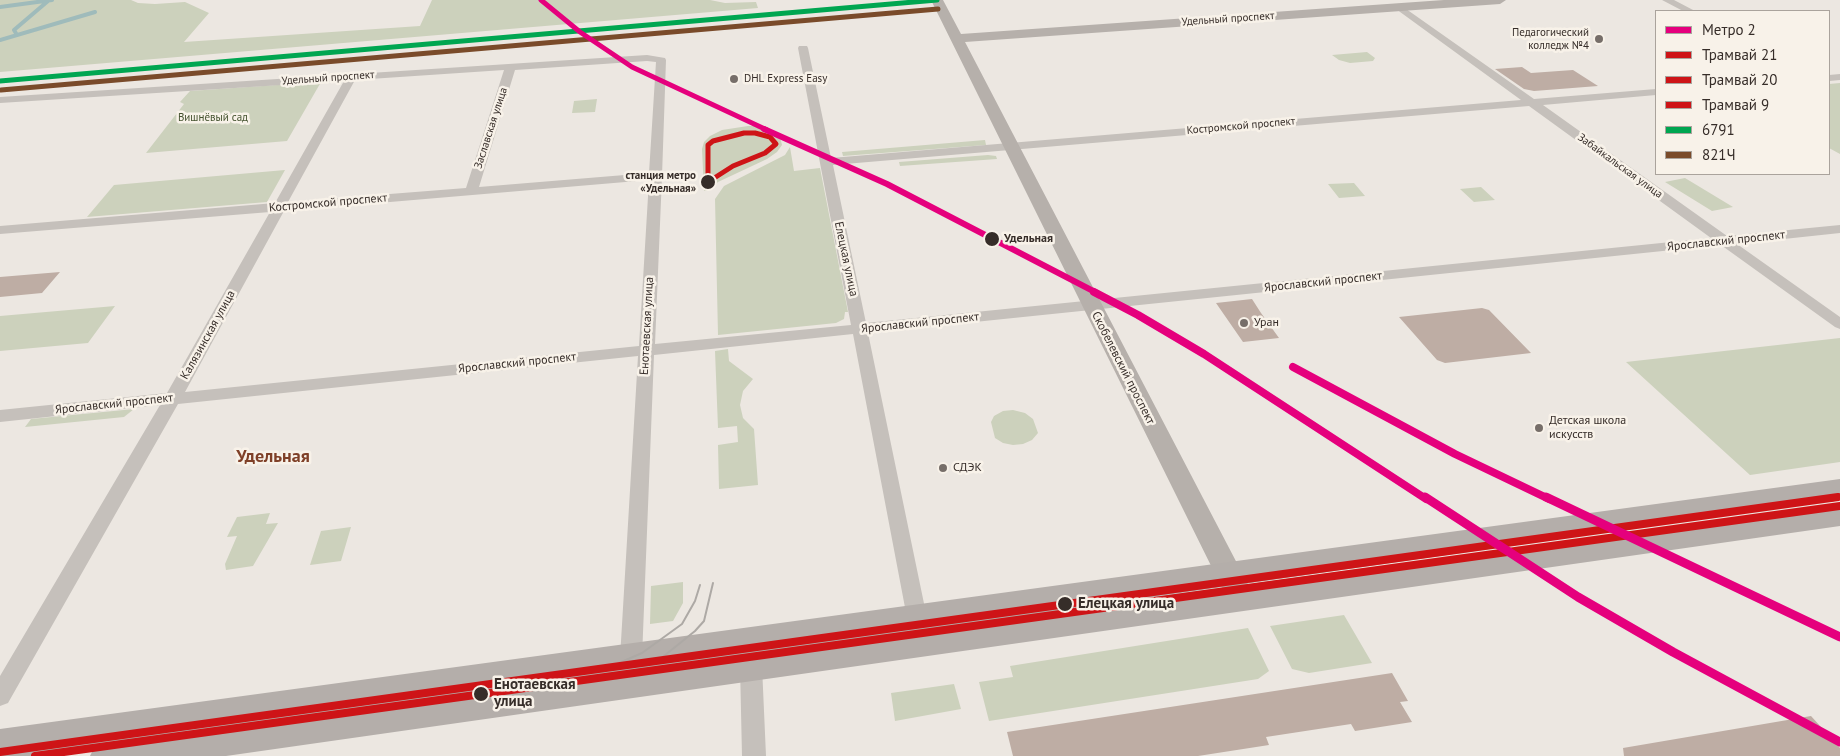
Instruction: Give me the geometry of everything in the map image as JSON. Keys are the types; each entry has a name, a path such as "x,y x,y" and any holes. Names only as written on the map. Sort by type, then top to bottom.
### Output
{"main road":[{"path":"108,756 751,666 1840,489"},
{"path":"0,745 917,618 1235,586 1840,515"}],"street":[{"name":"Скобелевский проспект","path":"938,0 1010,146 1235,586"},
{"name":"Удельный проспект","path":"956,38 1500,0"},
{"path":"1667,0 1688,10"},
{"name":"Забайкальская улица","path":"1399,7 1840,324"},
{"name":"Елецкая улица","path":"803,48 917,618"},
{"name":"Удельный проспект","path":"6,100 352,76 656,58"},
{"name":"Енотаевская улица","path":"631,658 662,63 656,58"},
{"name":"Заславская улица","path":"471,190 511,66"},
{"name":"Калязинская улица","path":"0,696 172,398 352,76"},
{"name":"Костромской проспект","path":"826,162 1655,92"},
{"path":"0,110 6,100"},
{"name":"Костромской проспект","path":"0,230 656,176"},
{"name":"Ярославский проспект","path":"0,416 1840,229"},
{"path":"751,666 754,756"}],"green space":[{"path":"0,0 131,0 138,3 155,4 185,2 209,13 184,42 420,26 432,0 710,0 725,3 756,2 758,8 0,72"},
{"path":"1367,52 1375,58 1373,61 1350,63 1339,60 1332,55"},
{"name":"Вишнёвый сад","path":"321,82 287,141 146,153 184,104 180,102 190,91"},
{"path":"1840,83 1840,154 1830,149 1830,84"},
{"path":"597,99 595,112 572,113 574,101"},
{"path":"759,126 769,129 780,137 782,145 777,152 767,159 718,182 709,190 704,191 702,149 704,142 710,136 722,130"},
{"path":"985,140 986,145 843,156 842,152"},
{"path":"790,147 794,171 820,168 848,312 845,312 844,319 836,323 718,335 715,199 724,186 785,155"},
{"path":"996,156 997,159 900,166 899,162"},
{"path":"285,170 267,202 87,217 114,185"},
{"path":"1685,178 1733,207 1712,211 1665,182"},
{"path":"1354,183 1365,196 1339,198 1328,184"},
{"path":"1481,187 1495,200 1474,202 1460,189"},
{"path":"115,306 88,343 0,351 0,316"},
{"path":"1840,338 1840,462 1750,475 1626,362"},
{"path":"728,349 729,361 753,379 743,391 740,405 743,418 754,429 758,485 719,489 718,445 738,442 737,426 718,428 715,351"},
{"path":"134,409 124,417 25,427 31,419"},
{"path":"1013,410 1025,413 1033,419 1038,433 1032,440 1023,444 1013,445 1003,443 995,438 991,422 994,416 1003,411"},
{"path":"270,513 266,524 278,523 253,566 226,570 225,564 237,536 227,537 237,517"},
{"path":"351,527 341,561 310,565 321,531"},
{"path":"683,582 683,603 673,621 650,624 651,586"},
{"path":"1344,615 1372,663 1309,673 1292,669 1270,626"},
{"path":"1248,628 1269,671 1258,679 989,721 979,682 1013,677 1010,666"},
{"path":"954,684 961,709 895,721 891,693"}],"building":[{"path":"1522,67 1531,73 1573,70 1598,86 1534,91 1524,89 1495,69"},
{"path":"60,272 42,293 0,297 0,277"},
{"name":"Уран","path":"1252,299 1279,338 1243,342 1216,303"},
{"path":"1482,308 1489,310 1531,353 1445,363 1437,360 1399,317"},
{"path":"1392,673 1408,701 1400,702 1412,722 1355,731 1351,724 1266,737 1269,745 1198,756 1013,756 1007,732"},
{"path":"1811,716 1840,748 1840,756 1624,756 1623,748"}],"waterway":[{"path":"0,7 52,0"},
{"path":"17,35 14,30 48,1"},
{"path":"17,35 95,12"},
{"path":"0,40 17,35"}],"tram line":[{"name":"9","path":"744,133 755,133 770,137 776,144 765,153 733,166 708,182 708,145 713,141 744,133"},
{"name":"21","path":"0,752 1840,497"},
{"name":"20","path":"35,756 1840,506"},
{"path":"616,679 659,660 695,631 704,621 713,583"},
{"path":"610,667 642,653 682,624 695,601 700,585"}],"metro line":[{"name":"2","path":"541,0 580,32 632,67 737,117 887,184 1138,315 1204,354 1578,597 1673,652 1840,742"},
{"name":"2","path":"1293,367 1455,454 1840,637"}],"transit line":[{"name":"6791","path":"0,81 937,0"},
{"name":"821Ч","path":"1,90 938,9"}],"place":[{"name":"Педагогический колледж №4","path":"1599,39"},
{"name":"DHL Express Easy","path":"734,79"},
{"name":"станция метро «Удельная»","path":"708,182"},
{"name":"Удельная","path":"992,239"},
{"name":"Уран","path":"1244,323"},
{"name":"Детская школа искусств","path":"1539,428"},
{"name":"СДЭК","path":"943,468"},
{"name":"Елецкая улица","path":"1065,604"},
{"name":"Енотаевская улица","path":"481,694"}],"district":[{"name":"Удельная","path":"273,457"}]}
